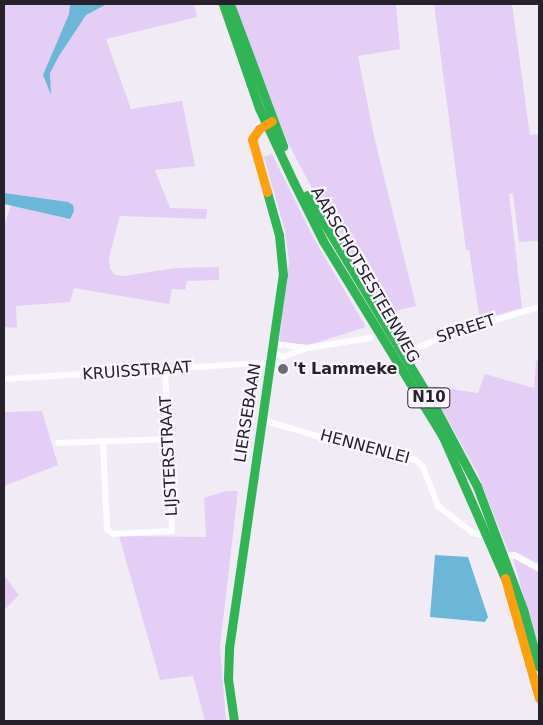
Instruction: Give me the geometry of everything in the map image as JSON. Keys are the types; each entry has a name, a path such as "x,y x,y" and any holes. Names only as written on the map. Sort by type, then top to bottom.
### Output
{"main road":[{"name":"AARSCHOTSESTEENWEG","path":"223,4 269,122 329,234 443,437 490,536 517,616 539,698"},
{"name":"AARSCHOTSESTEENWEG","path":"230,4 248,69"},
{"name":"LIERSEBAAN","path":"234,721 228,679 229,648 281,302 282,252 252,139 269,122"},
{"name":"AARSCHOTSESTEENWEG","path":"399,356 436,408 476,486 504,556 539,667"}],"street":[{"name":"SPREET","path":"399,356 451,332 539,307"},
{"path":"273,353 370,338"},
{"path":"273,353 283,357 307,348"},
{"name":"KRUISSTRAAT","path":"4,380 165,369 273,353"},
{"name":"LIJSTERSTRAAT","path":"103,442 107,530 113,534 172,531 165,369"},
{"name":"HENNENLEI","path":"262,420 366,450 412,458 423,467 438,506 472,534 490,536"},
{"path":"58,443 168,439"},
{"path":"504,556 514,556 539,569"}],"shaded area":[{"path":"4,4 194,4 197,17 106,39 131,109 182,101 195,166 155,170 170,208 207,209 206,219 120,216 109,257 110,269 115,275 124,276 175,268 219,267 219,280 187,281 185,290 172,289 169,304 74,288 70,302 16,306 17,328 4,327 4,226 11,205 69,219 4,193"},
{"path":"234,4 396,4 400,49 358,56 374,136 416,306 386,313 335,232 286,139"},
{"path":"434,4 512,4 530,135 539,134 539,241 519,242 513,194 509,194 522,308 480,320 469,250 466,250"},
{"path":"272,154 314,239 366,327 309,345 279,342 289,262 285,231 264,157"},
{"path":"539,360 539,564 516,552 509,553 477,472 429,386 478,393 485,374 534,388 536,361"},
{"path":"42,411 58,465 4,486 4,412"},
{"path":"226,491 238,491 220,647 226,721 205,721 193,676 160,680 119,536 206,537 204,498"},
{"path":"513,558 539,572 539,652"},
{"path":"4,575 19,595 4,610"}],"water":[{"path":"107,4 86,15 59,56 50,73 51,95 43,75 69,14 70,5"},
{"path":"4,193 68,202 73,205 74,211 70,219 4,204"},
{"path":"435,555 468,557 488,617 485,622 430,617"}],"traffic: fast":[{"path":"223,4 259,108 294,183 323,241 443,437 505,578"},
{"path":"230,4 283,146"},
{"path":"234,721 228,679 229,648 283,275 279,235 267,192"},
{"path":"307,195 436,409 477,486 523,609 539,667"}],"traffic: slow":[{"path":"267,192 252,139 259,129 272,121"},
{"path":"505,578 539,698"}],"place":[{"name":"'t Lammeke","path":"283,369"}]}
